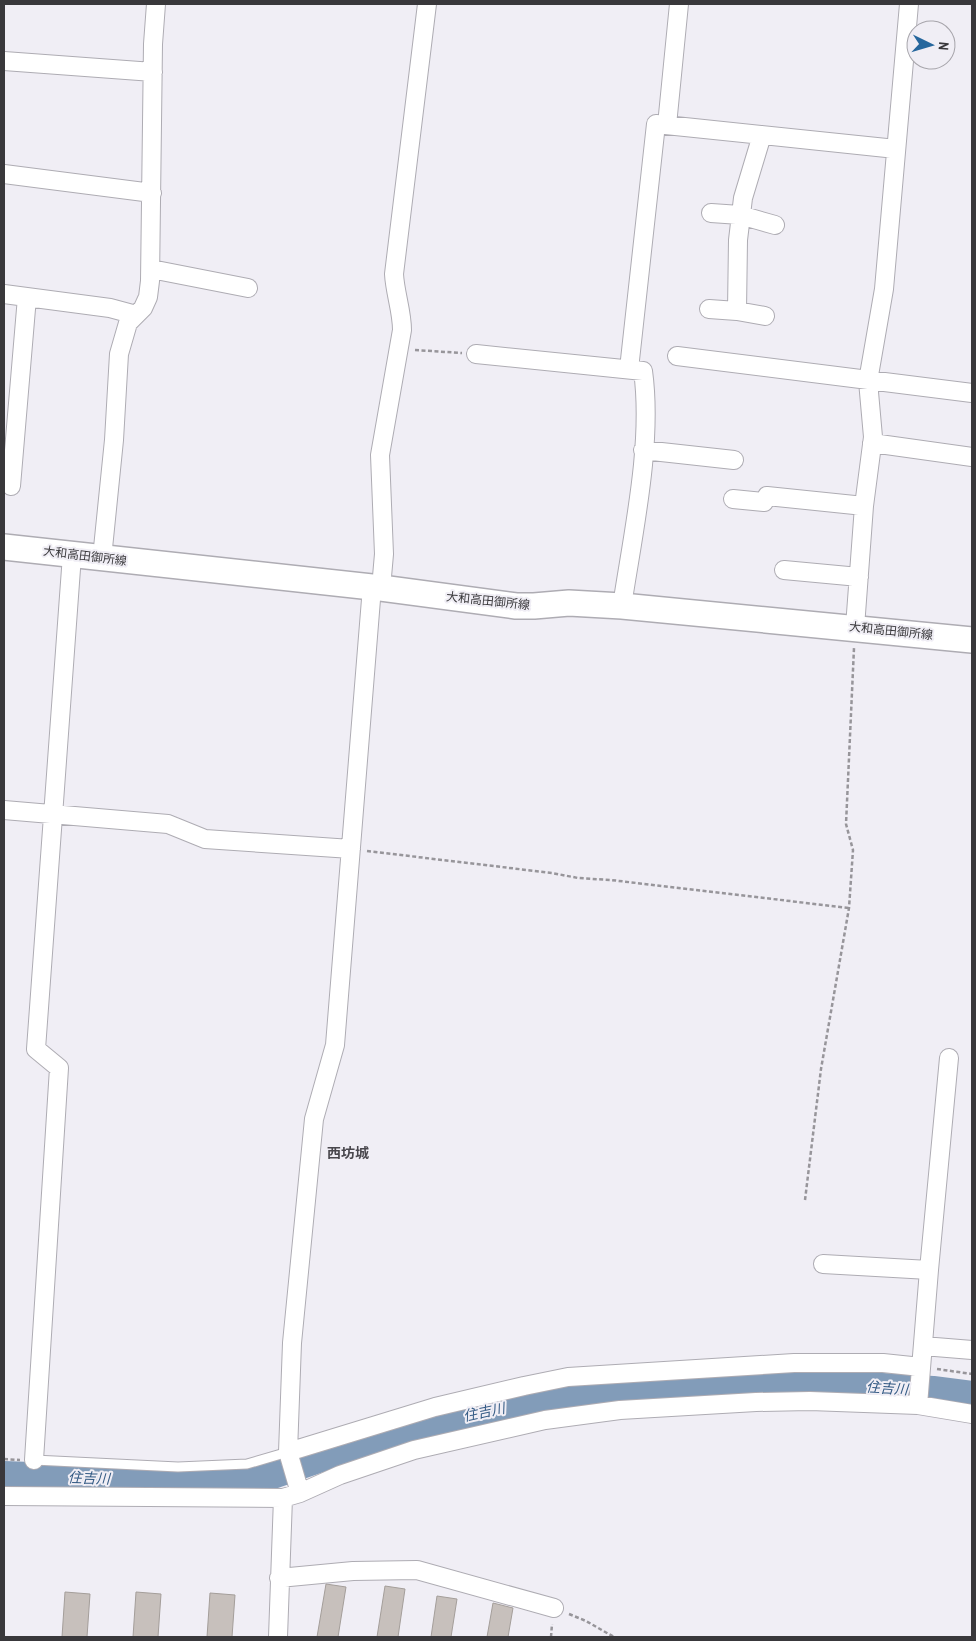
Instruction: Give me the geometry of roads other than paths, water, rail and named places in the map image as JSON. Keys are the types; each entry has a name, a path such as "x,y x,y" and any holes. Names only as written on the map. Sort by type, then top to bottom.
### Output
{"main road":[{"name":"大和高田御所線","path":"4,547 377,587 516,606 570,603 622,606 855,627 972,640"}],"street":[{"path":"102,558 114,440 119,354 128,323 143,308 148,297 151,269 153,72 156,4"},
{"path":"300,1493 288,1452 292,1342 314,1119 335,1045 351,849 377,587 384,554 380,455 402,330 402,316 394,290 394,274 427,4"},
{"path":"667,125 679,4"},
{"path":"855,627 864,506 872,443 868,381 884,289 909,4"},
{"path":"4,61 153,72"},
{"path":"629,369 656,124 896,149"},
{"path":"737,311 740,215 743,198 762,135"},
{"path":"4,174 152,193"},
{"path":"711,213 740,215 775,225"},
{"path":"151,269 248,288"},
{"path":"4,294 110,308 136,315"},
{"path":"11,486 28,297"},
{"path":"709,309 765,316"},
{"path":"476,354 643,371 646,390 643,450 622,606"},
{"path":"677,356 972,393"},
{"path":"872,443 972,457"},
{"path":"643,450 734,460"},
{"path":"733,499 764,502 767,496 864,506"},
{"path":"34,1460 59,1068 36,1049 72,555"},
{"path":"784,570 859,577"},
{"path":"4,810 168,824 206,839 351,849"},
{"path":"918,1405 949,1058"},
{"path":"822,1264 929,1270"},
{"path":"923,1346 972,1350"},
{"path":"288,1452 435,1406 568,1377 794,1363 883,1364 921,1367"},
{"path":"4,1496 283,1498 300,1493 340,1475 414,1450 545,1420 620,1410 756,1402 810,1401 918,1405 972,1414"},
{"path":"278,1637 283,1498"},
{"path":"279,1578 353,1571 417,1570 554,1608"}],"lane":[{"path":"34,1460 178,1467 247,1464 288,1452"}],"waterway":[{"name":"住吉川","path":"4,1475 185,1482 264,1478 390,1434 500,1408 552,1398 594,1393 704,1389 800,1382 933,1390 972,1395"}],"district":[{"name":"西坊城","path":"348,1153"}]}
